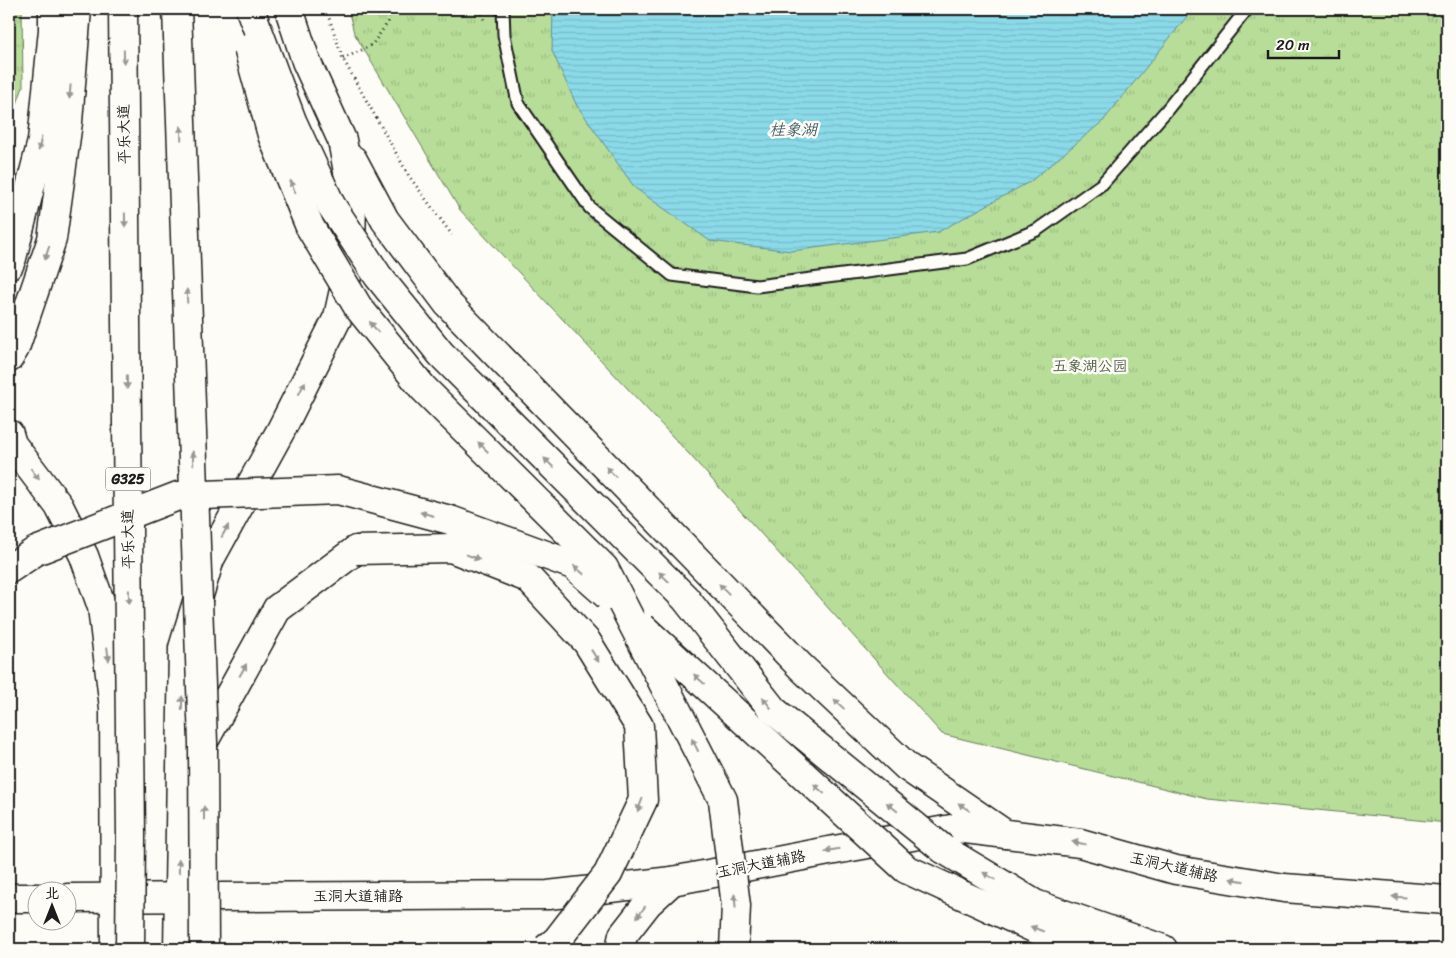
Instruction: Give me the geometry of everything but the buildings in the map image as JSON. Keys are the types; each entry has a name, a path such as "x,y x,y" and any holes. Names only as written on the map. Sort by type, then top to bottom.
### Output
{"main road":[{"path":"9,264 42,141 53,30 53,9"},
{"path":"11,356 52,239 68,122 78,9"},
{"name":"平乐大道","path":"123,9 131,836 130,949"},
{"path":"177,9 203,743 204,949"},
{"path":"238,9 272,135 310,227 358,307 423,388 604,568 723,800 736,906 734,949"},
{"path":"250,9 292,121 331,205 378,276 441,354 685,598 773,710 943,849 1036,904 1163,949"},
{"path":"289,9 306,61 342,140 385,220 448,304 800,667 907,767 1005,834"},
{"path":"178,949 184,648 210,559 281,430 338,317 351,258 352,193 342,140"},
{"path":"9,434 12,444 58,506 84,556 102,607 114,708 115,949"},
{"path":"9,569 36,551 178,496 338,490 450,520 573,564 906,869 1040,931 1136,949"},
{"path":"203,743 277,609 356,550 451,548 528,578 587,642 639,726 643,800 608,874 557,940 546,949"},
{"name":"玉洞大道辅路","path":"78,898 548,895 672,881 829,850 957,828 1080,843 1176,870 1284,888 1447,900"},
{"path":"620,949 623,935 648,903 672,881"},
{"path":"9,898 28,898"}],"lane":[{"path":"503,9 504,35 518,103 590,208 672,275 757,286 967,259 1037,230 1102,184 1166,111 1246,9"}],"path":[{"path":"326,9 344,59 409,176 452,235"},
{"path":"344,59 372,45 388,22 389,9"}],"green space":[{"path":"9,9 22,9 23,87 9,126"},
{"name":"五象湖公园","path":"348,9 1447,9 1447,823 1207,799 942,734 689,454 460,210 354,33"}],"water":[{"name":"桂象湖","path":"553,9 1193,9 1103,121 1031,181 938,232 791,251 710,241 635,188 576,104 552,51"}]}
